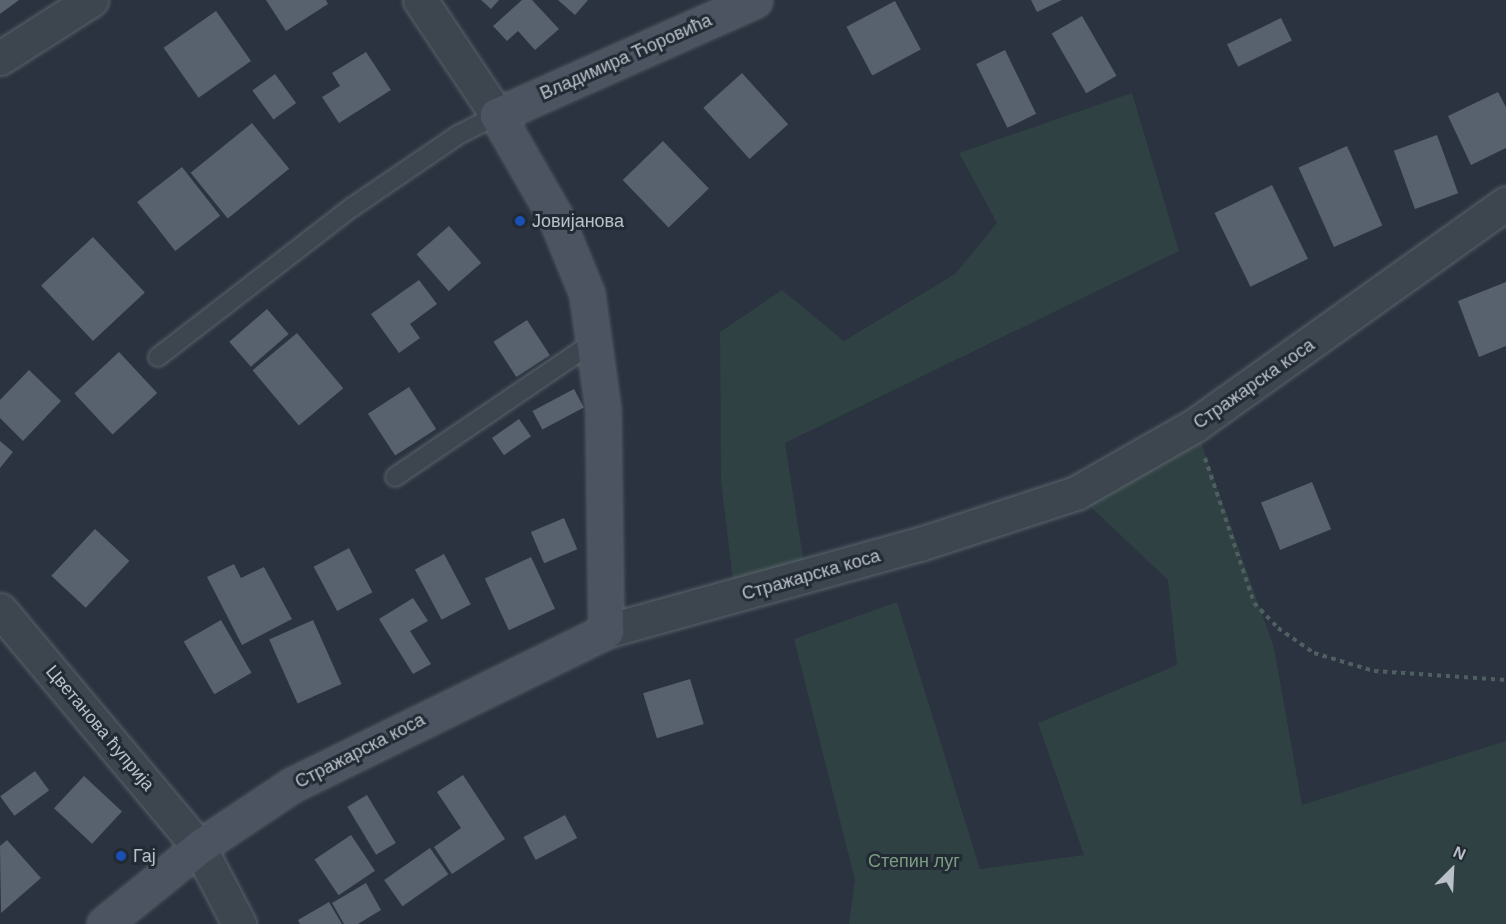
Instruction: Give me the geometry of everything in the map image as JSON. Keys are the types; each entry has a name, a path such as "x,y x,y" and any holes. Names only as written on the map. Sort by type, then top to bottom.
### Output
{"street":[{"path":"0,58 91,0"},
{"path":"420,0 532,171 575,260 587,294 603,410 606,631"},
{"name":"Владимира Ћоровића","path":"497,115 755,0"},
{"name":"Стражарска коса","path":"104,924 199,847 292,785 606,631 920,544 1076,493 1195,425 1506,203"},
{"name":"Цветанова ћуприја","path":"0,610 199,847 239,924"}],"lane":[{"path":"158,357 351,208 458,135 497,115"},
{"path":"395,477 594,342"}],"path":[{"path":"1195,425 1254,603 1278,628 1314,653 1374,671 1506,680"}],"green space":[{"path":"1132,93 1179,251 785,443 806,577 735,597 721,481 720,332 782,290 844,341 955,274 997,223 959,153"},
{"name":"Степин луг","path":"1195,425 1274,648 1302,805 1506,741 1506,924 849,924 855,880 794,639 897,602 980,869 1084,855 1038,723 1177,665 1168,580 1076,493"}],"building":[{"path":"0,0 19,0 0,14"},
{"path":"266,0 326,0 328,4 286,31"},
{"path":"481,0 499,0 491,9"},
{"path":"522,0 532,0 559,29 535,50 518,31 507,41 493,26"},
{"path":"558,0 588,0 575,15"},
{"path":"1031,0 1062,0 1037,12"},
{"path":"895,1 921,50 872,75 846,27"},
{"path":"216,11 251,61 199,98 164,48"},
{"path":"1082,16 1116,76 1086,93 1052,34"},
{"path":"1281,18 1292,40 1238,67 1227,44"},
{"path":"1005,50 1036,114 1007,128 976,64"},
{"path":"366,52 391,90 339,123 322,97 340,86 332,73"},
{"path":"742,73 788,124 750,159 703,108"},
{"path":"275,74 296,103 274,120 252,90"},
{"path":"1498,92 1506,107 1506,148 1471,165 1448,116"},
{"path":"252,123 289,169 228,219 191,173"},
{"path":"1437,135 1458,193 1415,209 1394,151"},
{"path":"663,141 709,188 669,227 623,180"},
{"path":"1347,146 1382,225 1334,247 1299,168"},
{"path":"182,167 220,216 175,251 137,202"},
{"path":"1272,185 1308,259 1250,287 1214,213"},
{"path":"449,226 481,263 449,291 417,254"},
{"path":"93,237 145,293 93,341 41,285"},
{"path":"419,280 437,304 410,324 420,338 399,353 371,314"},
{"path":"1506,282 1506,346 1479,357 1458,301"},
{"path":"267,309 289,334 251,367 229,342"},
{"path":"527,320 550,355 516,377 493,342"},
{"path":"297,333 343,388 299,425 253,370"},
{"path":"119,352 157,393 113,435 74,394"},
{"path":"29,370 61,401 23,441 0,418 0,400"},
{"path":"409,387 436,429 395,456 368,414"},
{"path":"574,389 584,408 542,430 533,411"},
{"path":"519,419 531,436 504,455 492,438"},
{"path":"0,441 13,452 0,468"},
{"path":"1312,482 1331,529 1280,550 1261,503"},
{"path":"564,518 577,549 544,563 531,532"},
{"path":"95,529 129,561 86,608 51,576"},
{"path":"349,548 372,592 337,611 314,567"},
{"path":"444,554 471,604 442,620 415,569"},
{"path":"531,557 555,609 509,630 485,579"},
{"path":"234,564 241,578 264,567 292,619 242,645 207,577"},
{"path":"413,598 428,621 410,631 431,664 413,674 379,619"},
{"path":"221,620 252,673 214,694 184,642"},
{"path":"313,620 341,684 298,703 269,640"},
{"path":"690,679 704,724 657,738 643,693"},
{"path":"35,771 49,790 14,816 0,796"},
{"path":"463,775 505,839 452,874 434,847 461,828 437,792"},
{"path":"84,776 122,811 92,844 54,808"},
{"path":"367,795 396,843 376,855 347,807"},
{"path":"565,815 577,838 536,860 524,837"},
{"path":"351,835 375,871 339,895 315,860"},
{"path":"7,840 41,878 1,913 0,846"},
{"path":"430,848 448,874 402,906 384,880"},
{"path":"366,883 381,910 358,924 344,924 332,903"},
{"path":"329,902 342,924 300,924 298,920"}],"place":[{"name":"Јовијанова","path":"520,221"},
{"name":"Гај","path":"121,856"}]}
